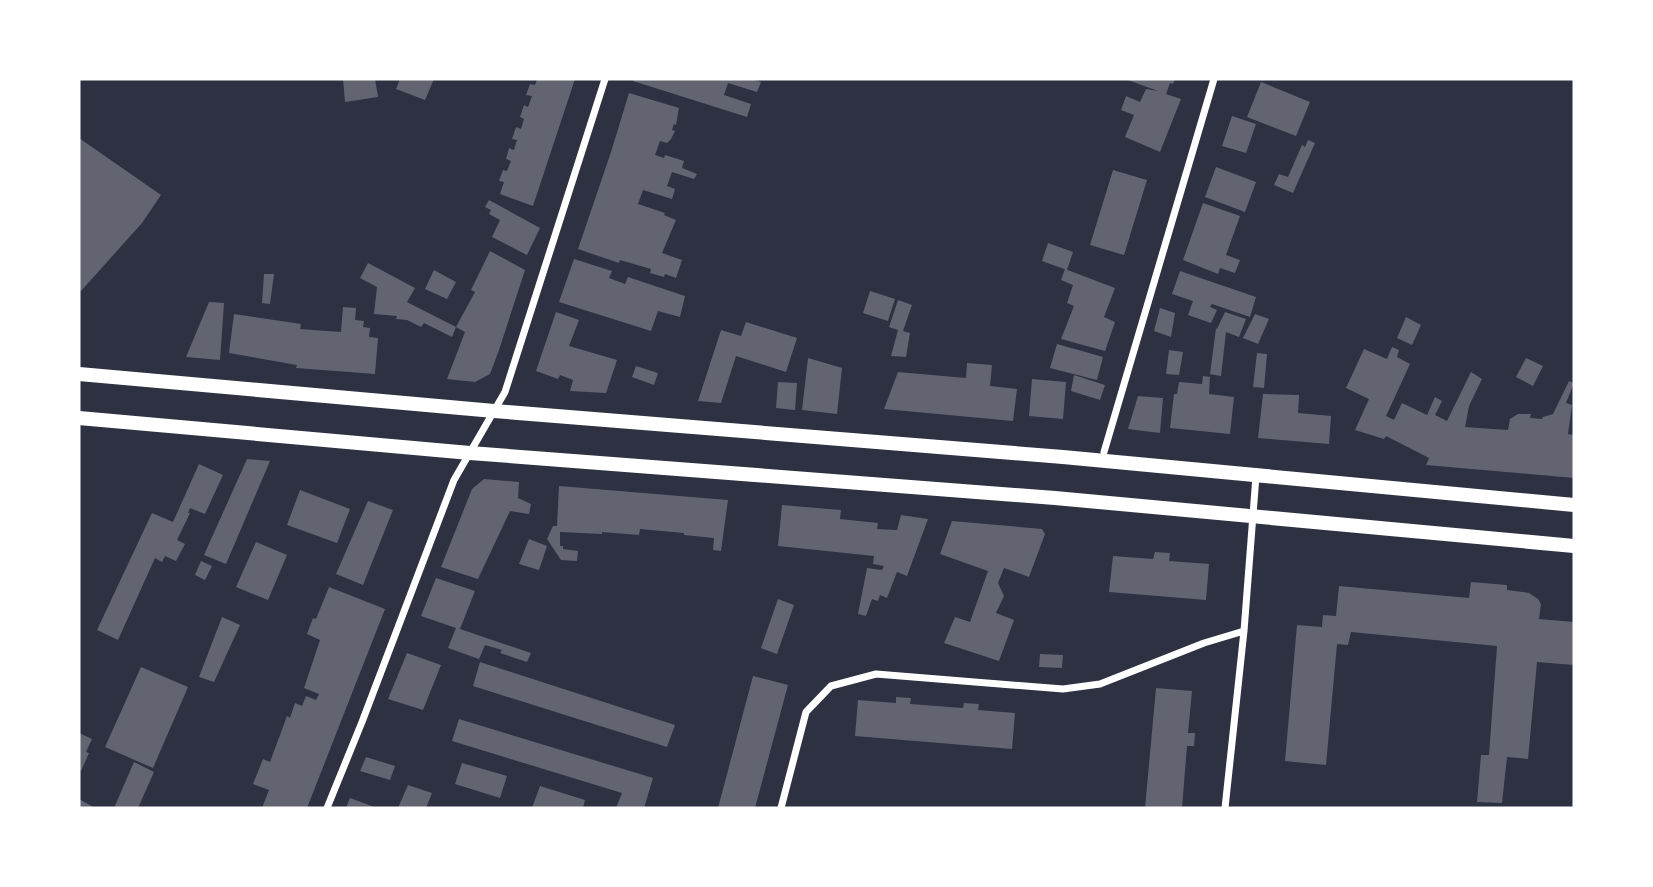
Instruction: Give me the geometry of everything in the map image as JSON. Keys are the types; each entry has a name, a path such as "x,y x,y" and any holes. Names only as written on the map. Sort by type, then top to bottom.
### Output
{"main road":[{"path":"79,374 1049,456 1574,505"},
{"path":"79,418 470,453 1055,498 1574,546"}],"street":[{"path":"327,808 454,480 505,392 605,79"},
{"path":"1104,452 1172,213 1214,79"},
{"path":"1225,808 1244,631 1256,476"},
{"path":"781,808 806,712 831,686 876,674 1063,689 1100,684 1204,643 1244,631"}],"building":[{"path":"343,79 375,79 378,97 345,102"},
{"path":"400,79 434,79 425,100 396,89"},
{"path":"537,79 575,79 533,206 500,194 504,182 499,181 503,170 507,171 511,161 506,159 509,148 514,150 517,140 512,139 516,127 521,129 524,119 520,117 524,105 528,107 532,96 526,95 530,84 535,85"},
{"path":"751,79 761,82 757,92 728,83 724,95 751,104 747,117 633,81"},
{"path":"1125,79 1175,79 1173,84 1170,83 1166,94 1181,99 1160,152 1125,137 1134,115 1121,110 1126,96 1140,102 1146,89 1158,91"},
{"path":"1261,82 1310,102 1296,136 1247,117"},
{"path":"629,93 679,108 671,139 667,143 660,141 655,155 684,161 682,168 697,174 694,179 672,172 667,186 675,189 672,199 643,190 638,204 665,213 664,215 676,220 662,253 682,260 676,278 650,273 651,269 620,260 619,263 578,249"},
{"path":"1232,116 1256,124 1246,153 1222,146"},
{"path":"79,138 161,195 142,223 81,291 79,289"},
{"path":"1308,140 1315,143 1293,193 1274,185 1279,174 1288,177 1302,145 1305,147"},
{"path":"1216,167 1256,182 1245,212 1205,197"},
{"path":"1113,170 1147,180 1124,255 1090,245"},
{"path":"489,200 540,228 527,255 492,237 500,220 489,214 491,210 485,207"},
{"path":"1203,203 1240,216 1226,255 1240,260 1235,273 1220,268 1218,274 1183,260"},
{"path":"1048,243 1073,252 1067,270 1042,261"},
{"path":"490,251 525,270 490,374 475,382 447,379 465,332 456,327 475,292 471,290"},
{"path":"574,259 612,271 609,278 625,284 628,277 685,296 680,317 658,311 651,331 559,302"},
{"path":"368,263 415,288 407,302 456,327 452,337 424,323 421,327 407,320 396,319 397,316 374,314 377,287 360,278"},
{"path":"1065,269 1115,288 1104,317 1115,322 1105,351 1061,339 1074,306 1067,303 1073,285 1061,280"},
{"path":"434,270 456,282 447,299 425,289"},
{"path":"1180,271 1256,297 1250,317 1212,304 1210,307 1217,310 1211,323 1188,315 1193,301 1172,294"},
{"path":"264,274 274,274 270,304 262,303"},
{"path":"870,291 895,299 888,321 863,313"},
{"path":"898,300 912,305 903,331 910,333 906,357 891,356 898,330 889,327"},
{"path":"209,302 224,303 220,360 186,357"},
{"path":"343,307 356,308 355,320 364,321 363,327 370,328 369,337 378,338 375,374 296,368 297,365 229,353 234,314 301,324 300,329 341,332"},
{"path":"1160,308 1175,313 1171,337 1154,331"},
{"path":"556,312 579,320 569,346 617,360 606,393 570,391 573,380 560,375 558,379 536,371"},
{"path":"1225,312 1246,319 1239,337 1226,332 1221,376 1210,374 1216,328"},
{"path":"1255,314 1269,319 1258,344 1243,338"},
{"path":"1406,317 1421,325 1412,345 1397,338"},
{"path":"746,322 797,338 786,372 736,356 721,403 698,401 721,330 741,336"},
{"path":"1057,344 1103,357 1097,380 1050,368"},
{"path":"1392,347 1399,350 1397,357 1410,364 1386,416 1394,420 1402,403 1427,415 1435,397 1442,401 1435,415 1447,421 1471,372 1482,379 1469,406 1465,427 1508,430 1510,419 1518,414 1531,414 1530,418 1542,419 1553,414 1569,381 1574,383 1566,403 1572,405 1568,434 1574,435 1574,478 1426,465 1429,458 1386,436 1384,439 1355,430 1369,399 1346,388 1364,349 1387,359"},
{"path":"1169,350 1183,352 1179,375 1166,374"},
{"path":"1257,353 1267,354 1264,388 1253,387"},
{"path":"808,358 842,368 837,414 802,410"},
{"path":"1526,358 1543,366 1533,386 1516,377"},
{"path":"967,363 992,365 990,386 1017,389 1013,421 884,409 898,372 966,378"},
{"path":"636,366 658,373 654,385 632,377"},
{"path":"1074,375 1105,385 1100,400 1071,391"},
{"path":"1203,376 1210,377 1209,394 1234,397 1230,434 1170,428 1174,394 1177,394 1179,382 1202,384"},
{"path":"1032,379 1066,382 1063,419 1029,416"},
{"path":"778,382 797,383 795,410 776,408"},
{"path":"1263,394 1299,395 1298,413 1331,416 1329,444 1258,438"},
{"path":"1138,396 1163,398 1160,433 1128,429"},
{"path":"247,459 270,461 226,564 204,555"},
{"path":"199,464 223,475 205,514 190,508 177,540 185,544 176,561 165,556 162,562 155,558 118,640 97,630 152,513 173,522"},
{"path":"484,479 519,482 518,498 531,504 529,514 510,511 478,579 441,567 472,489"},
{"path":"559,486 728,500 721,551 713,550 714,538 684,533 640,529 639,535 560,532 560,546 578,551 577,561 561,560 547,539 553,526 557,526"},
{"path":"300,490 350,509 337,543 287,525"},
{"path":"368,501 393,510 363,585 336,574"},
{"path":"782,505 841,510 840,519 878,523 877,529 897,530 901,515 928,519 907,576 897,572 887,598 880,595 878,601 872,599 866,616 858,614 867,568 882,570 884,566 873,564 874,556 778,546"},
{"path":"952,521 1042,529 1045,534 1029,577 1004,568 998,583 1004,596 996,613 1014,620 999,661 944,643 955,617 970,622 988,571 940,554"},
{"path":"529,539 547,546 539,570 519,564"},
{"path":"256,542 287,555 268,600 236,587"},
{"path":"1155,552 1170,553 1169,561 1209,564 1206,600 1109,592 1113,556 1153,559"},
{"path":"201,561 212,566 205,580 195,575"},
{"path":"436,578 475,591 460,629 531,653 527,662 485,645 479,659 448,648 456,628 421,616"},
{"path":"1471,582 1507,585 1507,590 1529,593 1541,604 1539,619 1574,622 1574,665 1537,662 1528,759 1507,757 1502,803 1477,802 1481,755 1489,755 1497,646 1351,632 1348,645 1337,644 1326,765 1285,761 1297,625 1322,627 1323,615 1336,616 1339,586 1469,598"},
{"path":"329,587 385,609 307,808 262,808 269,790 253,784 263,759 270,762 287,716 290,718 295,703 302,706 306,696 316,700 319,694 304,688 320,640 307,634"},
{"path":"778,599 794,605 777,654 761,648"},
{"path":"222,617 240,625 214,682 199,677"},
{"path":"407,653 441,665 423,710 388,699"},
{"path":"1040,654 1063,655 1062,668 1039,667"},
{"path":"480,662 675,725 667,747 473,686"},
{"path":"141,667 188,687 153,768 105,747"},
{"path":"753,676 788,685 755,808 718,808"},
{"path":"1156,688 1192,691 1188,733 1195,733 1194,746 1187,746 1182,808 1145,808"},
{"path":"896,697 911,698 910,704 963,708 964,703 979,704 978,710 1015,713 1012,749 855,736 858,700 896,703"},
{"path":"459,719 653,778 644,808 616,808 622,793 452,741"},
{"path":"79,733 92,739 81,771 79,770"},
{"path":"366,757 395,766 390,780 360,771"},
{"path":"134,762 154,772 138,808 114,808"},
{"path":"462,763 507,776 500,798 455,784"},
{"path":"408,785 432,793 426,808 398,808"},
{"path":"540,786 585,800 583,808 532,808"},
{"path":"350,798 377,808 346,808"},
{"path":"79,799 95,808 79,808"}]}
